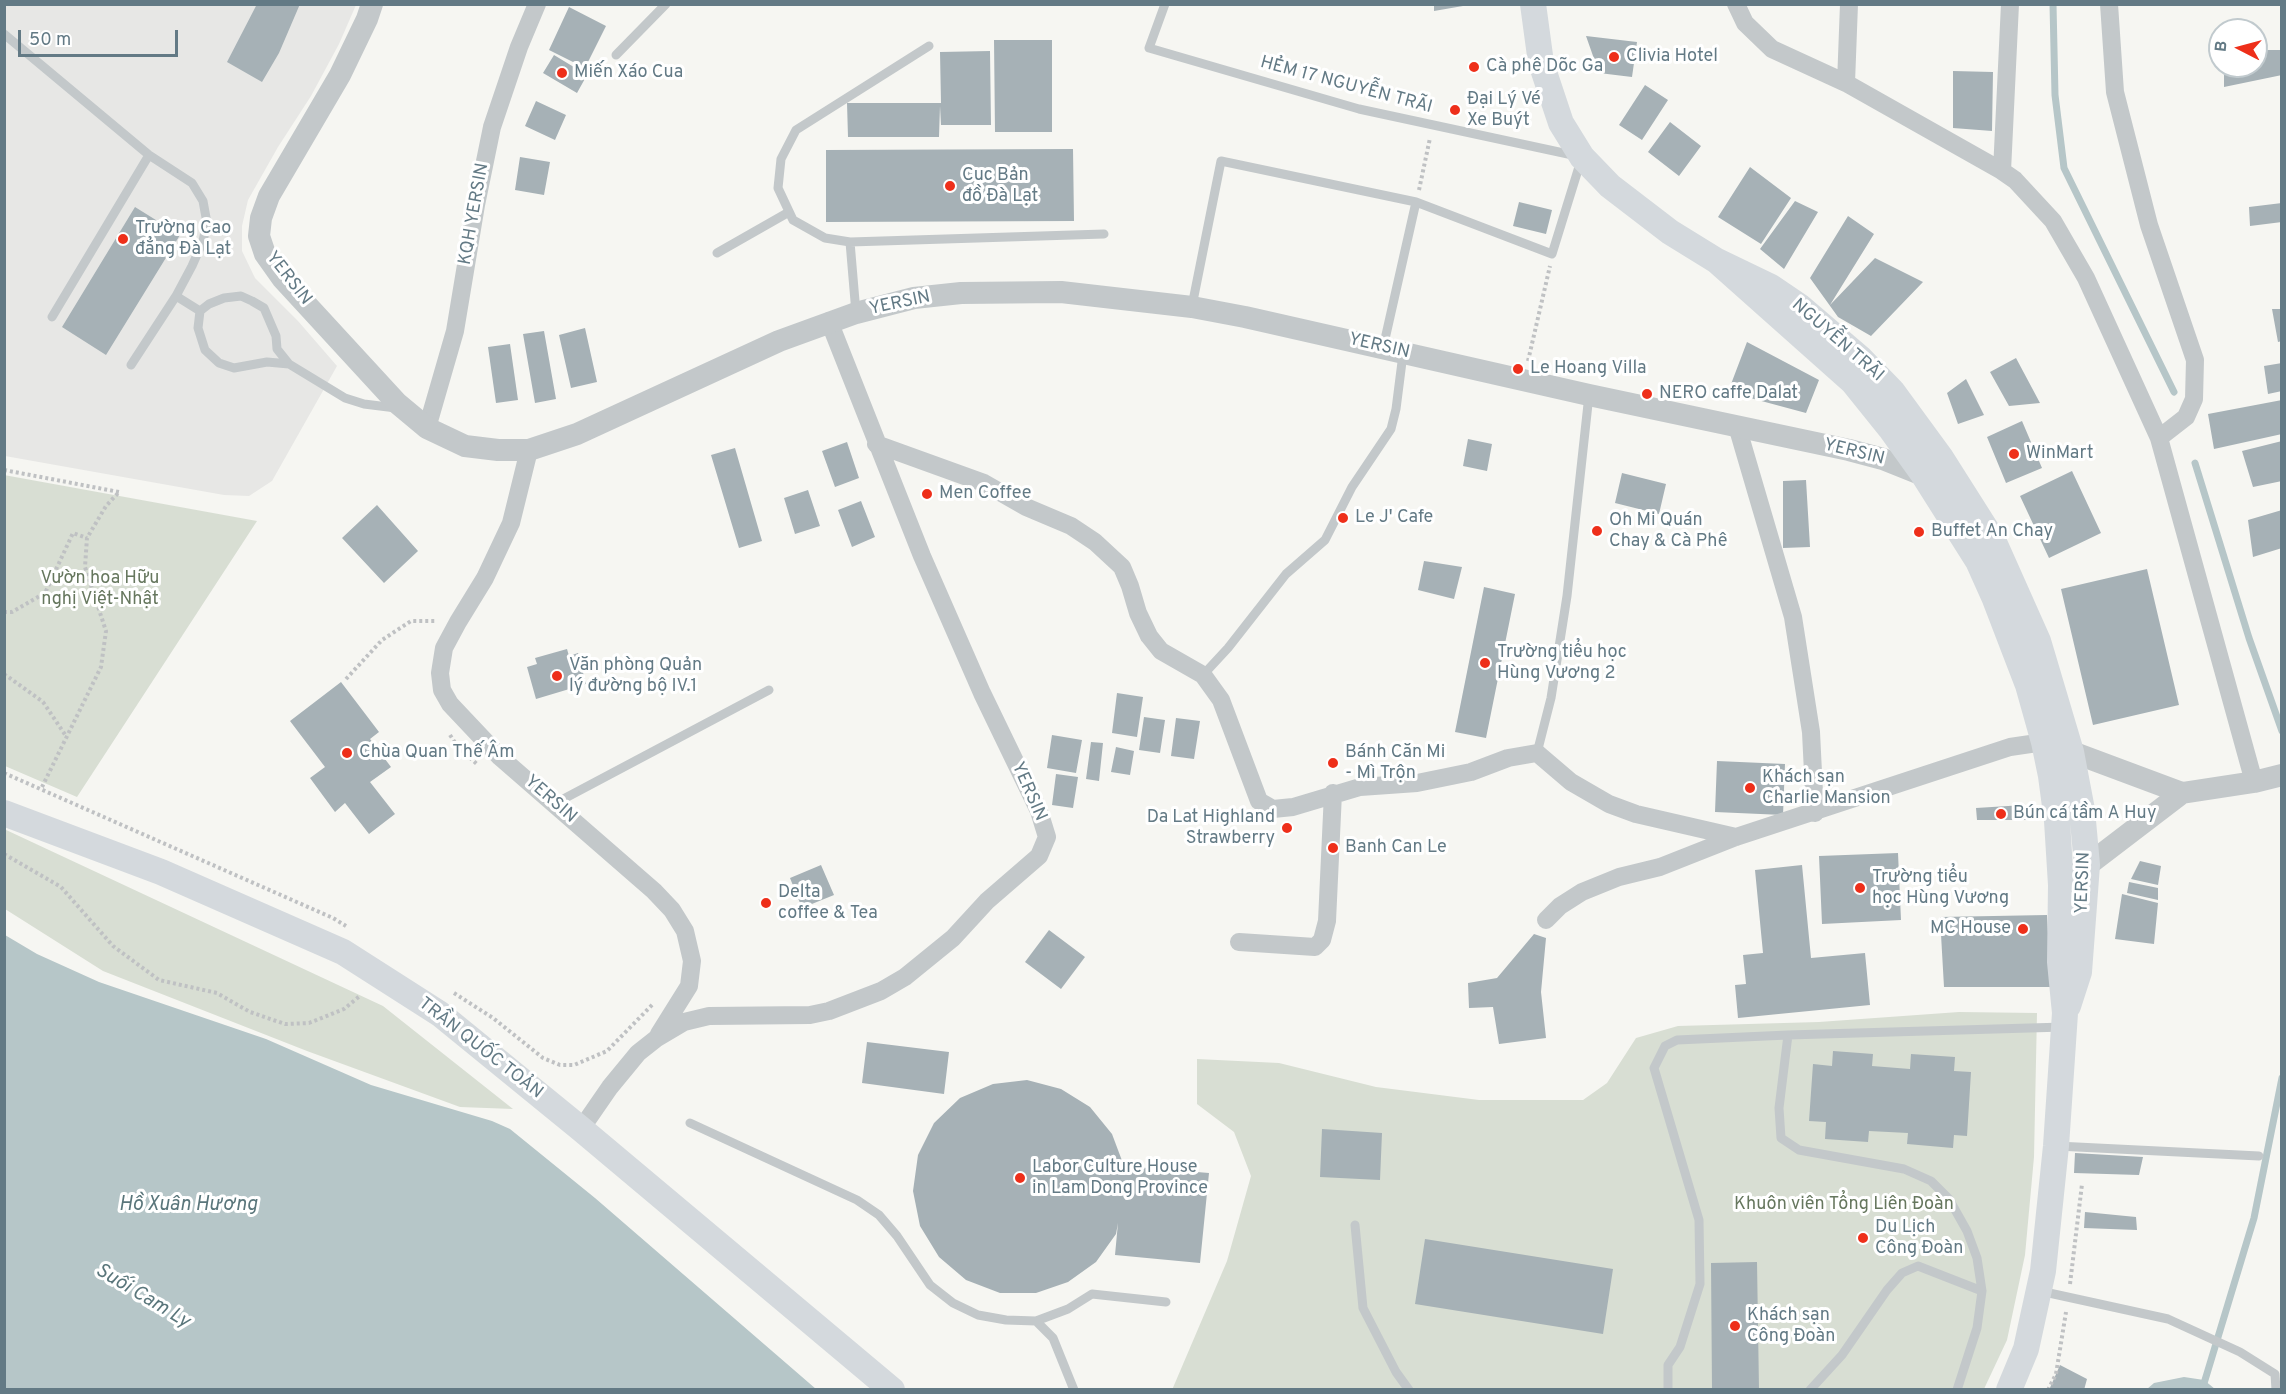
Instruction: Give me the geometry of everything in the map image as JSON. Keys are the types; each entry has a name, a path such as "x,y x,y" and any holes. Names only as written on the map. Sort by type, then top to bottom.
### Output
{"main road":[{"name":"NGUYỄN TRÃI","path":"1533,4 1541,63 1561,123 1582,157 1610,186 1670,232 1717,261 1771,287 1799,306 1861,359 1892,391 1941,458 1973,509"},
{"name":"NGUYỄN TRÃI","path":"1717,261 1853,382 1923,474"},
{"name":"YERSIN","path":"1923,474 1983,571 2028,685 2044,742 2057,821 2061,885 2060,962 2065,1020 2056,1146 2043,1271 2026,1349 2009,1389"},
{"name":"YERSIN","path":"1973,509 1993,540 2038,641 2071,752 2082,810 2087,865 2079,972 2065,1020"},
{"name":"TRẦN QUỐC TOẢN","path":"4,813 161,872 343,952 440,1014 892,1389"}],"street":[{"name":"YERSIN","path":"372,4 340,75 269,196 261,218 259,236 265,254 282,278 404,409 427,428 465,446 498,450 529,450 577,434 779,341 829,321 914,298 981,293 1061,292 1192,307 1849,450 1883,459 1923,474 1973,509"},
{"name":"KQH YERSIN","path":"427,428 455,331 476,205 492,127 519,47 537,4"},
{"path":"1736,4 1744,23 1772,49 1846,83 2002,171 2015,180 2053,221 2086,278 2159,438 2254,782"},
{"path":"1846,83 1849,4"},
{"path":"2002,171 2010,4"},
{"path":"2109,4 2115,92 2149,225 2195,360 2194,399 2186,417 2159,438"},
{"name":"YERSIN","path":"581,1129 610,1087 638,1053 657,1038 684,1022 709,1017 810,1015 829,1011 881,991 905,977 953,938 987,902 1039,856 1047,837 1039,810 982,693 922,556 829,321"},
{"path":"1737,426 1792,617 1811,732 1815,813"},
{"path":"876,444 984,483 1026,507 1071,526 1095,542 1122,567 1138,613 1149,636 1161,651 1203,675 1221,700 1259,801 1273,809 1293,807 1333,793 1360,787 1417,783 1471,772 1508,758 1537,753 1571,782 1609,804 1636,814 1736,837"},
{"name":"YERSIN","path":"529,450 511,523 485,578 444,648 440,673 442,690 456,712 500,757 654,891 672,909 685,930 692,961 689,986 657,1038"},
{"path":"1546,920 1560,906 1582,892 1619,877 1660,867 1736,837 1815,813 2010,747 2044,742 2182,794"},
{"path":"2061,885 2182,794 2282,776"},
{"path":"1239,942 1315,947 1322,940 1327,921 1333,793"}],"lane":[{"path":"616,56 666,4"},
{"name":"HẺM 17 NGUYỄN TRÃI","path":"1165,4 1149,48 1359,109 1582,157"},
{"path":"4,34 149,155 192,183 203,201 207,223 203,241 176,296 131,365"},
{"path":"929,46 796,130 781,159 777,188 793,220 825,238 850,242 1104,234"},
{"path":"52,317 149,155"},
{"path":"1192,307 1221,162 1416,202 1552,254 1582,157"},
{"path":"1203,675 1228,648 1286,574 1325,540 1352,487 1391,429 1396,409 1393,350 1416,202"},
{"path":"717,253 789,212"},
{"path":"850,242 856,313"},
{"path":"176,296 200,311"},
{"path":"289,364 267,362 234,368 219,363 205,350 198,328 200,311 209,304 224,298 241,296 252,301 264,308 276,336 277,349 289,364 345,398 364,404 404,409"},
{"path":"1537,753 1551,698 1565,607 1589,395"},
{"path":"554,804 769,690"},
{"path":"1668,1389 1668,1365 1680,1347 1700,1284 1699,1220 1654,1068 1665,1047 1677,1040 2065,1020"},
{"path":"1788,1035 1779,1108 1781,1138 1799,1150 1904,1169 1931,1181 1949,1199 1967,1231 1977,1258 1982,1291 1977,1328 1957,1389"},
{"path":"690,1123 857,1200 879,1215 897,1236 930,1285 953,1303 978,1315 1006,1320 1036,1321 1068,1309 1092,1294 1166,1302"},
{"path":"2056,1146 2259,1156"},
{"path":"1354,1225 1363,1308 1396,1372 1409,1389"},
{"path":"1810,1389 1842,1355 1887,1290 1902,1273 1918,1266 1982,1291"},
{"path":"2039,1291 2168,1319 2240,1352 2275,1374 2276,1389"},
{"path":"1036,1321 1053,1338 1074,1389"}],"path":[{"path":"1416,202 1433,126"},
{"path":"1523,380 1552,254"},
{"path":"4,470 119,492 106,506 87,538 85,567 106,631 101,667 42,788"},
{"path":"4,612 12,612 45,593 74,533 87,538"},
{"path":"346,679 382,640 411,621 438,621 435,631"},
{"path":"4,674 42,702 67,736"},
{"path":"446,729 458,747 482,769"},
{"path":"4,854 61,887 113,946 159,980 217,993 250,1012 285,1023 309,1023 344,1009 361,995"},
{"path":"493,1018 543,1058 560,1065 574,1065 607,1051 656,1002"}],"shaded area":[{"name":"Trường Cao đẳng Đà Lạt","path":"4,5 356,5 339,44 311,96 278,147 248,200 242,226 242,251 255,278 298,321 337,366 272,481 249,496 224,495 5,456"}],"green space":[{"name":"Vườn hoa Hữu nghị Việt-Nhật","path":"4,475 257,521 77,797 5,766"},
{"path":"4,829 383,1006 513,1109 460,1107 307,1051 103,971 5,909"},
{"name":"Khuôn viên Tổng Liên Đoàn","path":"1959,1012 2037,1013 2034,1157 2025,1255 2007,1340 1984,1389 1172,1390 1227,1261 1251,1176 1234,1132 1197,1104 1197,1059 1279,1063 1376,1087 1479,1100 1583,1100 1607,1083 1636,1038 1678,1026 1819,1022"}],"water":[{"name":"Hồ Xuân Hương","path":"5,935 37,954 99,982 266,1039 371,1085 492,1121 510,1129 595,1198 816,1389 5,1389"},
{"path":"2184,1377 2204,1380 2215,1389 2147,1389 2154,1383"}],"building":[{"path":"257,4 300,4 279,53 262,82 227,62"},
{"path":"1434,4 1463,4 1463,6 1434,11"},
{"path":"569,7 606,26 585,68 549,50"},
{"name":"Clivia Hotel","path":"1586,36 1637,42 1632,77 1599,73"},
{"path":"994,40 1052,40 1052,132 995,132"},
{"path":"2268,50 2282,50 2282,75 2268,78"},
{"path":"990,51 991,125 941,125 940,106 939,137 848,137 847,103 941,103 940,52"},
{"path":"554,55 587,75 577,93 543,73"},
{"path":"1953,71 1993,72 1992,131 1953,128"},
{"path":"2224,78 2268,78 2224,87"},
{"path":"1645,85 1668,100 1642,140 1619,125"},
{"path":"536,101 566,115 555,140 525,126"},
{"path":"1670,122 1701,146 1679,176 1648,152"},
{"name":"Cục Bản đồ Đà Lạt","path":"1073,149 1074,221 826,222 826,150"},
{"path":"520,157 550,162 544,195 515,190"},
{"path":"1750,167 1791,198 1761,244 1718,217"},
{"path":"1795,201 1818,212 1784,269 1760,249"},
{"path":"1519,202 1552,210 1546,234 1513,226"},
{"path":"2282,203 2282,222 2250,226 2249,207"},
{"path":"135,207 180,235 106,355 62,327"},
{"path":"1848,216 1874,234 1830,305 1875,258 1923,282 1871,336 1838,317 1810,278"},
{"path":"2272,309 2282,309 2282,341 2278,342"},
{"path":"585,328 597,382 571,388 559,335"},
{"path":"544,331 556,399 535,403 523,334"},
{"path":"1747,342 1819,380 1806,413 1728,392"},
{"path":"510,344 518,400 496,403 488,347"},
{"path":"2016,358 2040,403 2009,406 1990,372"},
{"path":"2282,363 2282,391 2268,394 2264,366"},
{"path":"1966,379 1984,415 1958,424 1947,393"},
{"path":"2282,400 2282,434 2214,449 2208,414"},
{"path":"2022,421 2042,468 2006,483 1987,437"},
{"path":"1468,439 1492,444 1487,471 1463,466"},
{"path":"2282,441 2282,481 2253,487 2242,451"},
{"path":"847,442 859,478 835,487 822,451"},
{"path":"735,448 762,541 739,548 711,455"},
{"path":"2072,471 2101,533 2049,558 2020,496"},
{"path":"1622,473 1666,484 1659,514 1615,503"},
{"path":"1806,480 1810,547 1783,548 1783,481"},
{"path":"808,490 820,526 795,534 784,498"},
{"path":"861,501 875,537 852,547 838,510"},
{"path":"377,505 418,551 384,583 342,538"},
{"path":"2282,510 2282,548 2253,557 2248,520"},
{"path":"1424,561 1462,567 1454,599 1418,590"},
{"path":"2147,569 2179,705 2093,725 2061,589"},
{"name":"Trường tiểu học Hùng Vương 2","path":"1484,587 1515,594 1486,738 1455,732"},
{"name":"Văn phòng Quản lý đường bộ IV.1","path":"567,649 569,656 578,653 586,684 536,699 527,667 537,664 535,658"},
{"name":"Chùa Quan Thế Âm","path":"341,682 379,732 370,739 391,767 370,782 395,814 369,834 345,803 335,812 310,778 325,767 290,721"},
{"path":"1117,693 1143,697 1137,737 1112,733"},
{"path":"1144,717 1165,720 1160,753 1139,750"},
{"path":"1176,718 1200,721 1194,759 1171,756"},
{"path":"1052,735 1082,740 1076,773 1047,768"},
{"path":"1091,742 1103,743 1099,781 1086,779"},
{"path":"1116,747 1134,751 1130,775 1111,772"},
{"name":"Khách sạn Charlie Mansion","path":"1717,761 1785,764 1783,815 1715,812"},
{"path":"1056,774 1078,777 1073,808 1052,805"},
{"name":"Bún cá tầm A Huy","path":"2024,805 2026,820 1977,820 1976,808"},
{"name":"Trường tiểu học Hùng Vương","path":"1898,853 1901,920 1822,924 1819,856"},
{"path":"2140,861 2161,866 2158,885 2131,879"},
{"path":"821,865 834,895 802,908 790,878"},
{"path":"1802,865 1811,958 1865,953 1870,1005 1738,1018 1735,985 1746,984 1743,955 1763,953 1755,870"},
{"path":"2129,882 2158,888 2158,900 2127,893"},
{"path":"2122,894 2158,903 2154,944 2115,939"},
{"path":"2047,915 2051,987 1944,987 1940,917"},
{"path":"1049,930 1085,957 1061,989 1025,962"},
{"path":"1534,934 1546,938 1541,992 1546,1038 1499,1044 1493,1007 1469,1008 1468,983 1497,978"},
{"path":"867,1042 949,1052 944,1094 862,1083"},
{"path":"1833,1051 1873,1054 1872,1066 1910,1069 1911,1054 1955,1057 1954,1071 1971,1072 1967,1136 1954,1135 1953,1148 1907,1144 1908,1133 1869,1131 1868,1142 1825,1139 1826,1122 1809,1121 1813,1064 1832,1066"},
{"name":"Labor Culture House in Lam Dong Province","path":"1027,1080 1061,1089 1090,1107 1112,1134 1124,1166 1209,1173 1200,1263 1115,1255 1118,1223 1116,1234 1096,1262 1068,1282 1036,1293 1000,1293 966,1280 939,1257 920,1226 913,1191 918,1155 934,1123 960,1098 993,1084"},
{"path":"1322,1129 1382,1133 1380,1180 1320,1177"},
{"path":"2075,1153 2143,1157 2139,1175 2074,1173"},
{"path":"2085,1212 2136,1217 2137,1230 2084,1228"},
{"path":"1425,1239 1613,1269 1603,1334 1415,1304"},
{"name":"Khách sạn Công Đoàn","path":"1757,1262 1759,1390 1712,1390 1711,1263"},
{"path":"2060,1365 2087,1379 2084,1390 2049,1390"}],"waterway":[{"path":"2053,4 2055,95 2064,168 2174,392"},
{"path":"2195,463 2249,638 2282,731"},
{"path":"2202,1390 2254,1218 2282,1078"}],"place":[{"name":"Clivia Hotel","path":"1614,57"},
{"name":"Cà phê Dõc Ga","path":"1474,67"},
{"name":"Miến Xáo Cua","path":"562,73"},
{"name":"Đại Lý Vé Xe Buýt","path":"1455,110"},
{"name":"Cục Bản đồ Đà Lạt","path":"950,186"},
{"name":"Trường Cao đẳng Đà Lạt","path":"123,239"},
{"name":"Le Hoang Villa","path":"1518,369"},
{"name":"NERO caffe Dalat","path":"1647,394"},
{"name":"WinMart","path":"2014,454"},
{"name":"Men Coffee","path":"927,494"},
{"name":"Le J' Cafe","path":"1343,518"},
{"name":"Oh Mi Quán Chay & Cà Phê","path":"1597,531"},
{"name":"Buffet An Chay","path":"1919,532"},
{"name":"Trường tiểu học Hùng Vương 2","path":"1485,663"},
{"name":"Văn phòng Quản lý đường bộ IV.1","path":"557,676"},
{"name":"Chùa Quan Thế Âm","path":"347,753"},
{"name":"Bánh Căn Mi - Mì Trộn","path":"1333,763"},
{"name":"Khách sạn Charlie Mansion","path":"1750,788"},
{"name":"Bún cá tầm A Huy","path":"2001,814"},
{"name":"Da Lat Highland Strawberry","path":"1287,828"},
{"name":"Banh Can Le","path":"1333,848"},
{"name":"Trường tiểu học Hùng Vương","path":"1860,888"},
{"name":"Delta coffee & Tea","path":"766,903"},
{"name":"MC House","path":"2023,929"},
{"name":"Labor Culture House in Lam Dong Province","path":"1020,1178"},
{"name":"Du Lịch Công Đoàn","path":"1863,1238"},
{"name":"Khách sạn Công Đoàn","path":"1735,1326"}],"water label":[{"name":"Suối Cam Ly","path":"142,1297"}]}
